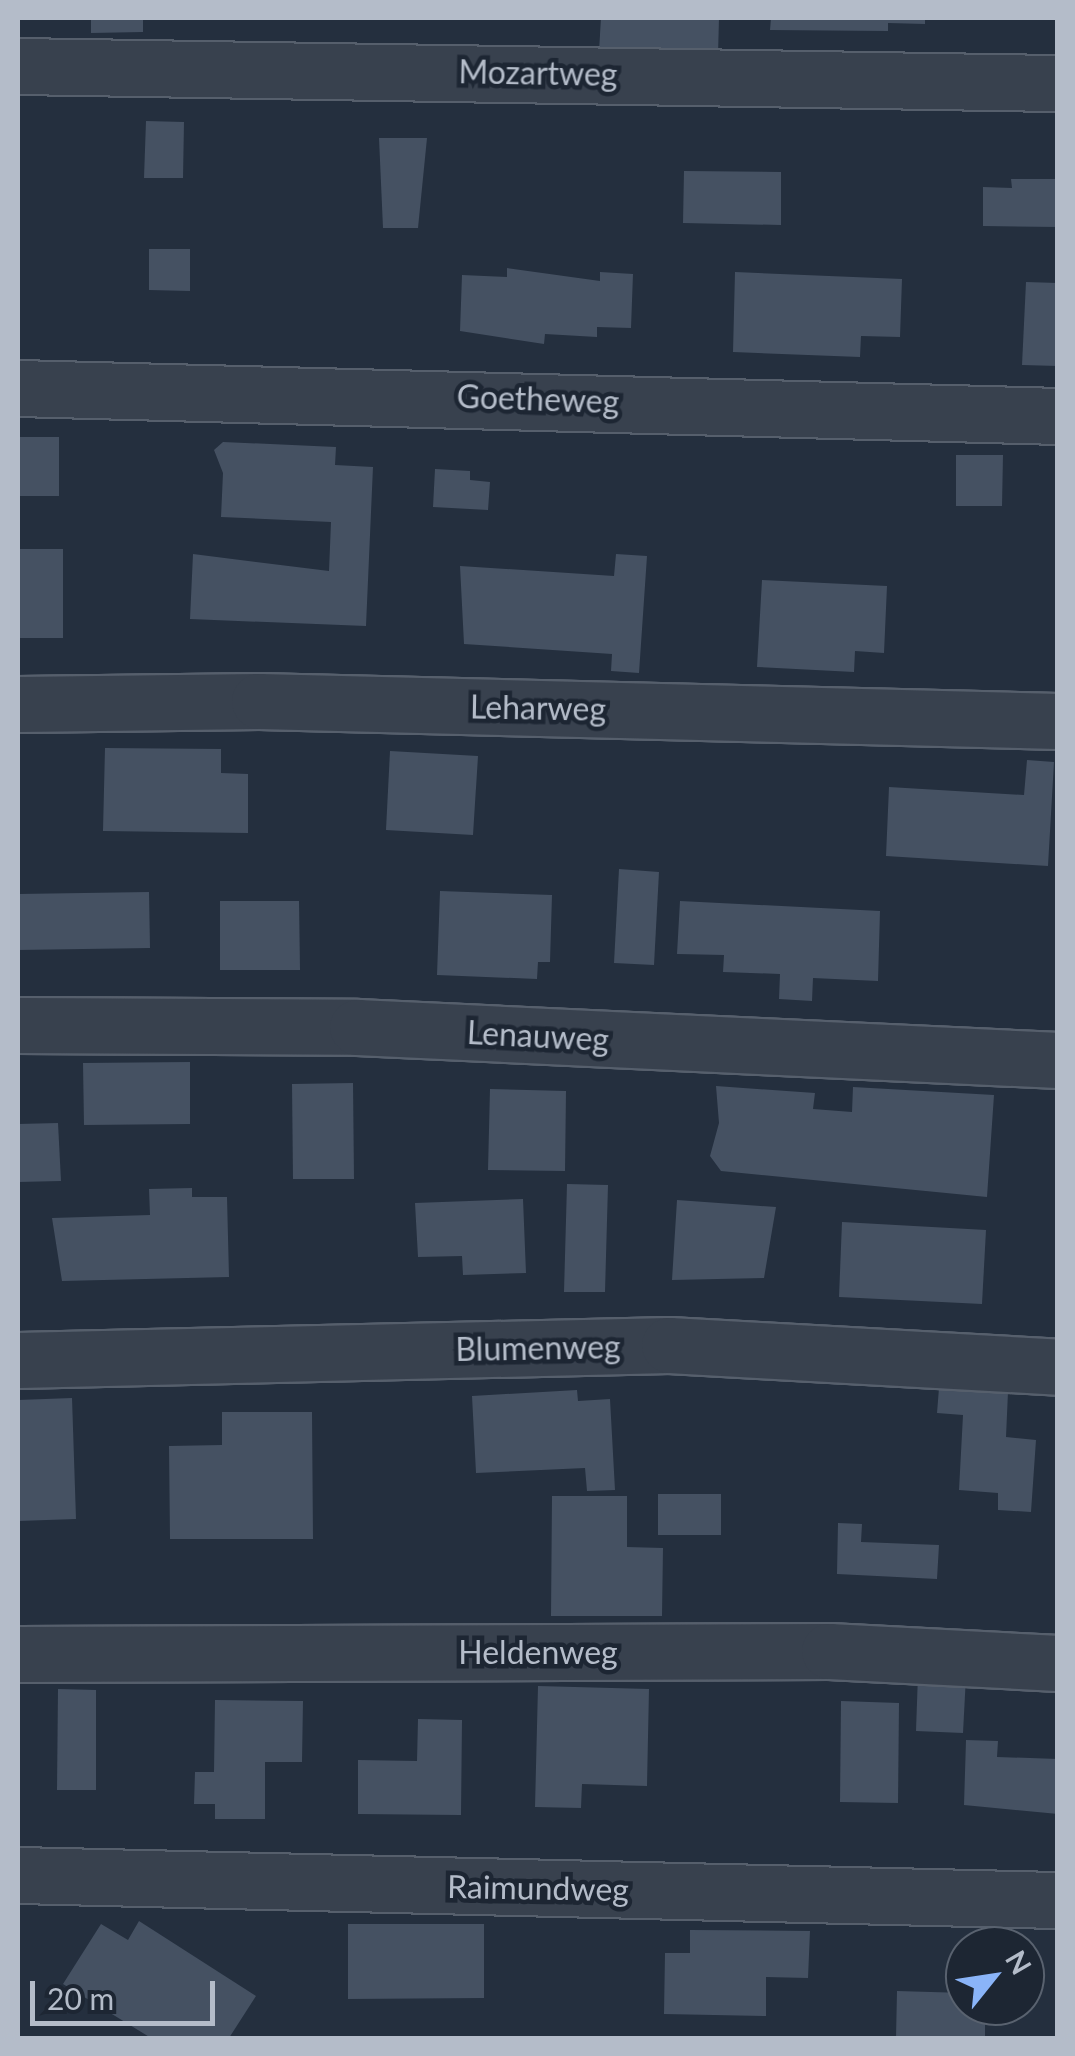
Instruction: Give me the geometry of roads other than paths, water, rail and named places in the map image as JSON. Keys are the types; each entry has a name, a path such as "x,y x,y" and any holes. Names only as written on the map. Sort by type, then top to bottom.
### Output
{"street":[{"name":"Mozartweg","path":"18,66 1058,83"},
{"name":"Goetheweg","path":"18,388 1058,416"},
{"name":"Leharweg","path":"18,704 259,701 1058,721"},
{"name":"Lenauweg","path":"18,1025 357,1027 1058,1060"},
{"name":"Blumenweg","path":"18,1360 669,1345 1058,1367"},
{"name":"Heldenweg","path":"18,1654 829,1651 1058,1663"},
{"name":"Raimundweg","path":"18,1875 1058,1900"}]}
